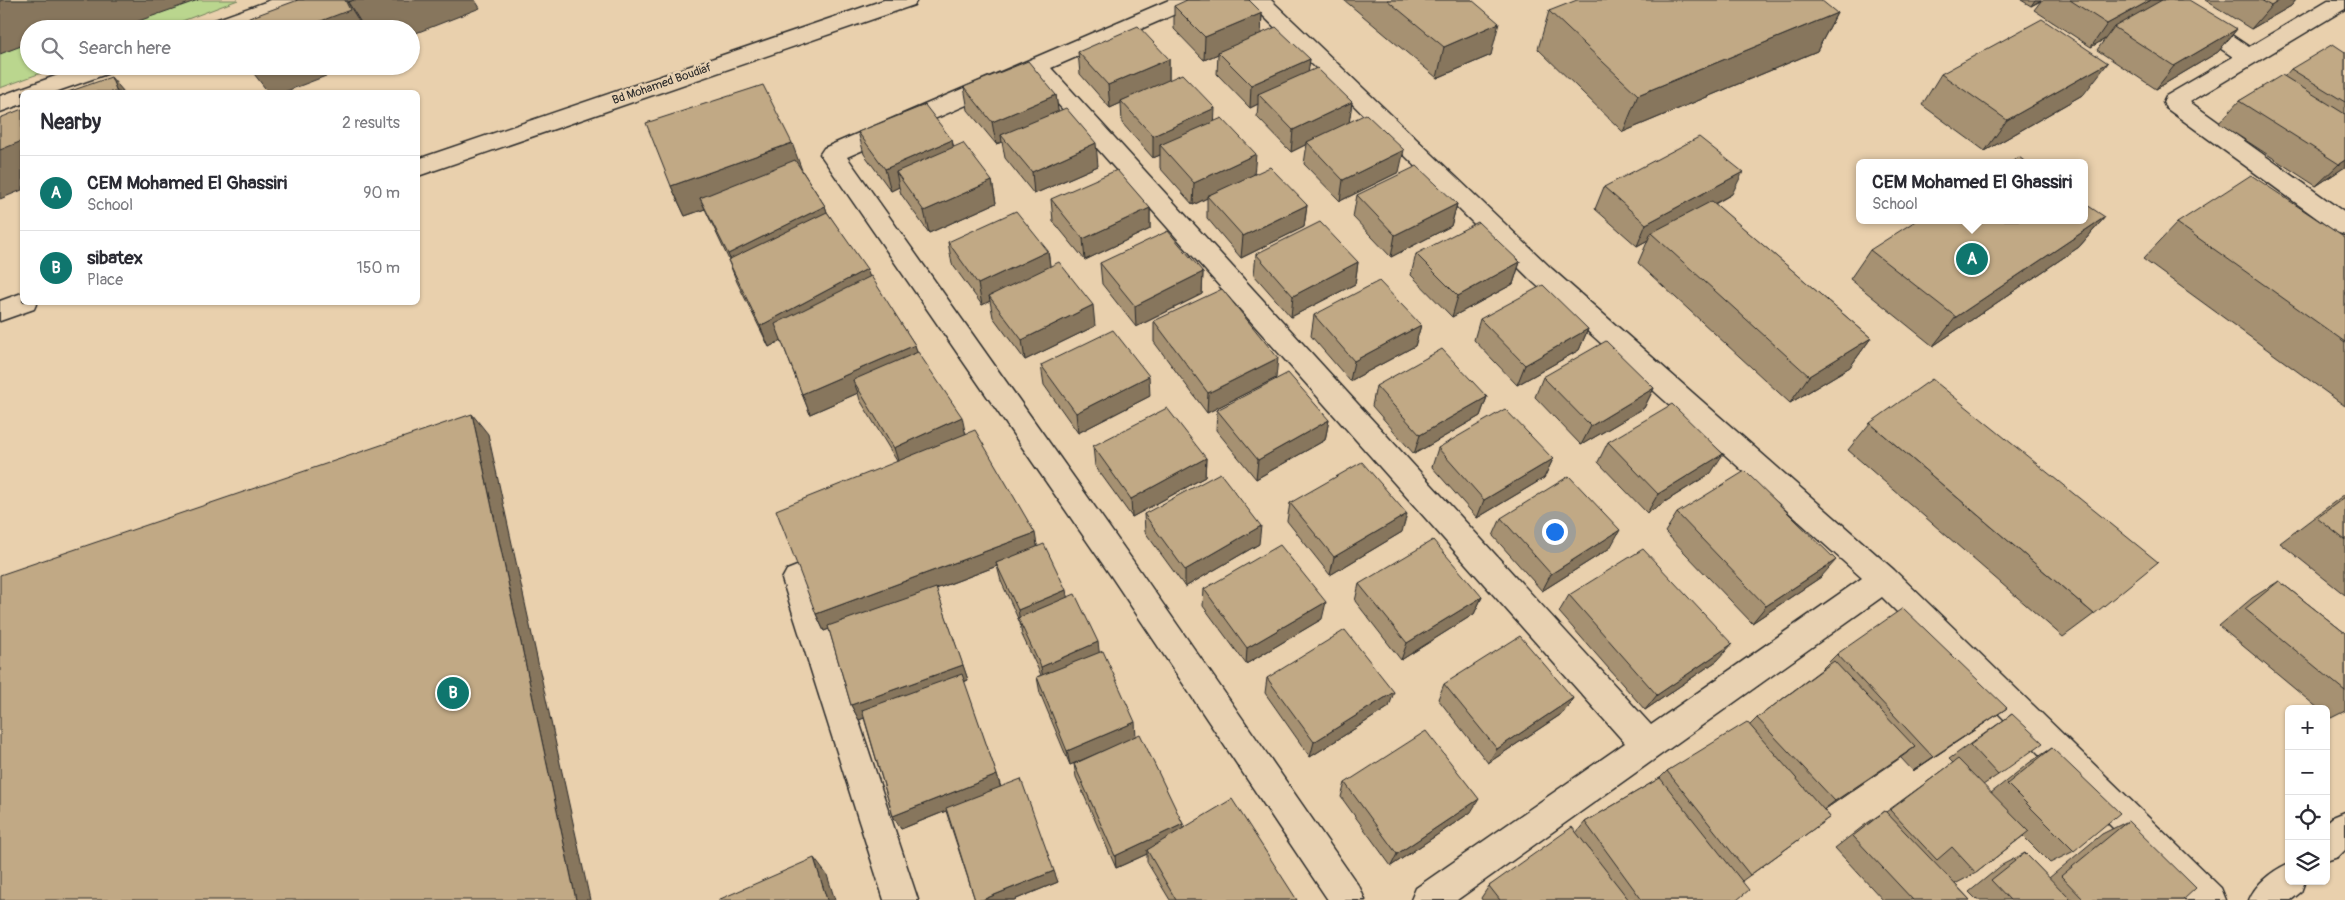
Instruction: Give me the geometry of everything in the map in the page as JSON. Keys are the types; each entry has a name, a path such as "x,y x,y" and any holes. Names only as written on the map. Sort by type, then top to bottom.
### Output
{"street":[{"path":"237,20 292,0"},
{"name":"Bd Mohamed Boudiaf","path":"420,167 906,0"},
{"path":"1188,0 832,154 1121,567 1348,900"},
{"path":"1258,0 1543,276 1884,579 2209,900"},
{"path":"2165,0 2249,57"},
{"path":"2344,0 2174,102 2345,226"},
{"path":"1036,65 1648,745"},
{"path":"39,90 81,75"},
{"path":"0,104 20,97"},
{"path":"0,311 20,304"},
{"path":"797,579 900,900"},
{"path":"1428,900 1884,579"},
{"path":"2330,841 2345,828"},
{"path":"2266,900 2285,883"}],"green space":[{"path":"0,0 238,0 185,20 20,20 20,75 35,75 0,88"}],"building":[{"path":"298,0 345,0 350,10 324,20 244,20"},
{"path":"1187,0 1249,0 1262,13 1205,37 1174,6"},
{"path":"1387,0 1472,0 1499,23 1444,47"},
{"path":"1577,0 1821,0 1837,13 1638,95 1549,11"},
{"path":"2070,0 2151,0 2107,24"},
{"path":"2162,0 2189,0 2237,29 2174,66 2114,27"},
{"path":"2261,0 2280,0 2271,6"},
{"path":"2042,19 2108,63 2007,120 1941,74"},
{"path":"1138,26 1169,59 1108,85 1078,52"},
{"path":"1276,27 1310,59 1251,85 1218,52"},
{"path":"2333,44 2345,52 2345,102 2291,69"},
{"path":"1028,61 1056,95 992,122 964,87"},
{"path":"1317,68 1352,102 1293,130 1258,94"},
{"path":"1182,74 1215,108 1153,136 1121,101"},
{"path":"2282,75 2345,114 2345,160 2339,164 2239,101"},
{"path":"111,77 116,90 74,90"},
{"path":"763,85 792,143 671,186 646,123"},
{"path":"925,105 952,140 885,169 858,132"},
{"path":"1066,108 1096,143 1032,172 1001,135"},
{"path":"20,110 20,142 0,150 0,118"},
{"path":"1366,114 1404,150 1343,180 1307,142"},
{"path":"1222,118 1256,154 1194,183 1160,145"},
{"path":"1699,137 1743,172 1646,224 1604,187"},
{"path":"963,143 992,181 924,211 896,172"},
{"path":"795,160 825,206 728,254 700,198"},
{"path":"1417,166 1457,204 1395,235 1357,195"},
{"path":"1270,167 1307,205 1243,236 1207,196"},
{"path":"1117,170 1150,208 1083,239 1051,199"},
{"path":"2251,175 2345,238 2345,342 2177,223"},
{"path":"1712,201 1871,338 1809,376 1651,233"},
{"path":"2088,206 2105,217 1956,317 1870,250 1911,224 2088,224"},
{"path":"1016,211 1048,251 978,284 948,242"},
{"path":"827,212 867,269 760,326 728,260"},
{"path":"1320,222 1358,262 1293,296 1256,254"},
{"path":"1478,222 1520,262 1458,296 1416,254"},
{"path":"1168,231 1203,272 1135,306 1100,263"},
{"path":"1059,262 1093,305 1022,340 989,296"},
{"path":"871,276 915,345 802,394 775,324"},
{"path":"1379,281 1421,325 1354,361 1314,315"},
{"path":"1543,285 1588,329 1525,365 1480,319"},
{"path":"1222,289 1278,358 1208,393 1154,321"},
{"path":"1113,330 1149,376 1076,413 1041,365"},
{"path":"1606,341 1654,388 1591,426 1543,377"},
{"path":"1442,349 1487,397 1420,435 1376,386"},
{"path":"918,352 962,417 894,448 853,380"},
{"path":"1288,373 1329,420 1258,460 1217,410"},
{"path":"1932,379 2158,562 2094,614 1870,423"},
{"path":"1672,404 1723,454 1658,494 1608,442"},
{"path":"1167,408 1206,458 1131,499 1093,446"},
{"path":"1505,409 1553,459 1484,500 1438,448"},
{"path":"472,414 576,900 0,900 0,575"},
{"path":"975,430 1035,533 816,614 776,510"},
{"path":"1362,462 1407,514 1334,557 1290,503"},
{"path":"1745,471 1836,560 1766,606 1677,513"},
{"path":"1220,473 1261,526 1185,570 1144,514"},
{"path":"1569,476 1620,530 1551,574 1501,518"},
{"path":"2345,497 2345,540 2317,518"},
{"path":"1433,540 1482,597 1407,643 1359,584"},
{"path":"1044,544 1066,590 1018,610 996,563"},
{"path":"1280,545 1326,602 1247,648 1204,589"},
{"path":"1643,549 1732,644 1657,695 1569,595"},
{"path":"2279,581 2345,633 2345,691 2245,609"},
{"path":"936,588 963,665 851,705 828,626"},
{"path":"1075,594 1098,642 1041,667 1018,618"},
{"path":"1903,608 2007,708 1933,757 1837,654"},
{"path":"1345,630 1394,692 1314,742 1267,678"},
{"path":"1520,636 1573,698 1497,749 1444,684"},
{"path":"1103,651 1135,722 1067,751 1037,677"},
{"path":"1834,661 1915,747 1835,801 1757,718"},
{"path":"962,674 997,775 893,816 862,710"},
{"path":"2012,714 2043,743 1998,775 1970,745"},
{"path":"1747,722 1830,817 1750,875 1667,771"},
{"path":"1426,731 1479,799 1397,854 1345,783"},
{"path":"1140,734 1183,824 1115,856 1074,764"},
{"path":"2052,748 2120,813 2074,851 2007,784"},
{"path":"1958,759 2029,831 1976,873 1952,847 1937,860 1890,810"},
{"path":"1660,778 1749,890 1737,900 1642,900 1585,822"},
{"path":"1021,779 1054,871 982,900 975,900 946,808"},
{"path":"1232,799 1297,900 1176,900 1147,850"},
{"path":"1885,811 1970,900 1913,900 1853,836"},
{"path":"2128,821 2196,888 2183,900 2084,900 2061,876"},
{"path":"1572,827 1629,900 1500,900 1489,886"},
{"path":"2025,853 2071,900 2010,900 1991,880"},
{"path":"814,858 827,900 718,900"}],"place":[{"name":"CEM Mohamed El Ghassiri","path":"1972,259"},
{"name":"sibatex","path":"453,693"}]}
